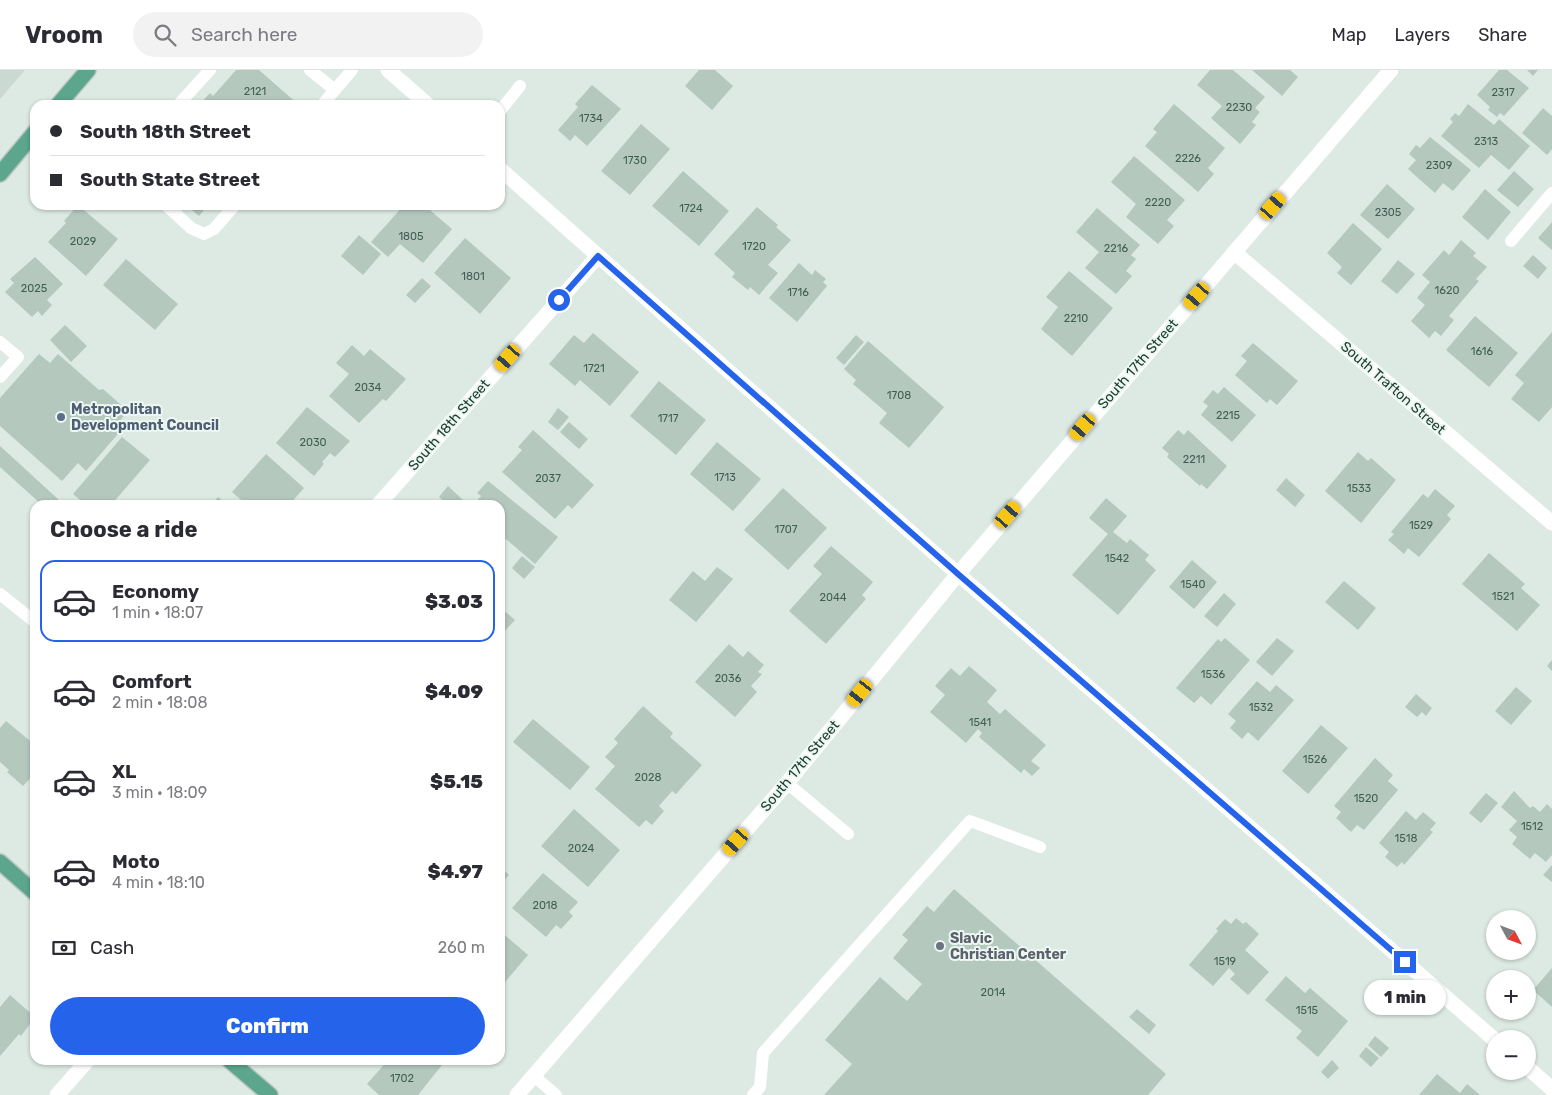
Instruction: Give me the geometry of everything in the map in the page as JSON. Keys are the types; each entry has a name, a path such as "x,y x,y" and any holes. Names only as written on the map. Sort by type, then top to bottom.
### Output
{"main road":[{"path":"62,100 88,70"},
{"path":"0,174 30,138"},
{"path":"0,862 30,888"},
{"path":"235,1065 270,1095"}],"street":[{"path":"388,70 422,100"},
{"name":"South 17th Street","path":"518,1095 787,783 958,574 1391,70"},
{"path":"505,173 958,574 1486,1032"},
{"name":"South Trafton Street","path":"1234,252 1552,523"},
{"name":"South 18th Street","path":"382,500 598,256"},
{"path":"57,1095 84,1065"},
{"path":"1536,1075 1552,1089"}],"lane":[{"path":"183,100 210,70"},
{"path":"310,70 335,90"},
{"path":"326,100 352,70"},
{"path":"505,105 520,86"},
{"path":"1511,241 1552,193"},
{"path":"171,210 191,228 204,234 214,229 231,210"},
{"path":"0,342 18,357 0,378"},
{"path":"0,594 30,618"},
{"path":"787,783 848,834"},
{"path":"753,1095 760,1086 763,1053 970,821 1040,847"},
{"path":"534,1076 556,1095"}],"shaded area":[{"path":"0,70 25,70 0,99"}],"building":[{"path":"236,70 259,70 293,100 204,100 210,93 213,96"},
{"path":"699,70 715,70 733,86 712,110 685,86"},
{"path":"1210,70 1233,70 1265,97 1255,108 1260,112 1252,122 1256,125 1240,144 1211,118 1222,106 1197,85"},
{"path":"1252,70 1290,70 1298,77 1282,96"},
{"path":"1499,70 1507,70 1529,88 1504,116 1500,113 1497,117 1488,110 1490,107 1477,95"},
{"path":"1527,70 1538,70 1533,76"},
{"path":"592,85 621,109 587,146 575,135 570,141 558,130 578,107 575,104"},
{"path":"1174,104 1225,148 1208,168 1214,174 1198,192 1145,146 1157,132 1153,129"},
{"path":"1468,104 1494,125 1499,119 1530,146 1509,170 1491,155 1479,168 1441,136 1453,122 1450,119 1455,113 1459,116"},
{"path":"1543,108 1552,116 1552,149 1547,155 1522,133"},
{"path":"641,124 670,149 630,195 601,171"},
{"path":"1430,137 1471,170 1453,191 1443,183 1435,193 1408,169 1416,160 1409,154 1416,145 1420,148"},
{"path":"1134,156 1185,200 1167,220 1174,226 1158,244 1126,217 1136,204 1111,182"},
{"path":"683,171 729,211 699,246 652,206"},
{"path":"1514,171 1534,189 1518,207 1497,190"},
{"path":"1387,184 1415,209 1388,239 1360,215"},
{"path":"1485,189 1511,212 1488,240 1462,217"},
{"path":"757,207 778,225 776,227 791,240 768,265 778,273 759,295 750,287 748,290 732,277 735,273 714,254"},
{"path":"1097,208 1140,245 1131,255 1136,259 1126,271 1132,276 1116,294 1085,268 1099,252 1076,232"},
{"path":"74,210 84,210 118,239 86,276 48,242 66,223 64,221"},
{"path":"192,210 204,210 199,216"},
{"path":"400,210 430,210 452,229 423,263 400,244 388,257 371,242"},
{"path":"1552,222 1552,250 1538,238"},
{"path":"1353,223 1382,249 1351,285 1337,273 1342,267 1327,253"},
{"path":"359,235 381,254 363,275 341,256"},
{"path":"465,238 511,278 480,314 434,273"},
{"path":"1461,240 1476,253 1473,256 1487,267 1476,279 1479,281 1449,316 1454,320 1441,336 1435,331 1429,338 1411,321 1425,305 1417,298 1430,282 1422,275 1444,250 1449,255"},
{"path":"1533,255 1547,268 1538,279 1523,266"},
{"path":"35,257 63,284 47,300 52,305 42,316 38,311 32,317 5,292 14,283 10,279"},
{"path":"126,259 178,304 155,330 103,285"},
{"path":"1398,260 1415,274 1397,294 1381,281"},
{"path":"799,263 812,275 815,270 826,279 823,282 827,286 797,322 769,298"},
{"path":"1069,271 1113,308 1072,356 1041,329 1058,307 1046,297"},
{"path":"422,278 431,286 415,303 406,295"},
{"path":"1475,316 1518,353 1489,387 1446,350"},
{"path":"65,325 87,346 71,362 50,340"},
{"path":"1552,332 1552,407 1539,422 1511,399 1524,383 1515,375"},
{"path":"593,333 639,372 610,406 580,380 575,386 549,364 574,335 584,343"},
{"path":"856,335 864,342 844,365 836,358"},
{"path":"868,341 944,407 909,448 879,423 887,413 853,384 856,380 844,369"},
{"path":"1253,343 1298,381 1277,405 1270,399 1267,403 1235,375 1247,361 1241,356"},
{"path":"352,345 364,356 370,349 406,379 386,401 383,399 359,423 329,396 349,374 336,363"},
{"name":"Metropolitan Development Council","path":"39,354 50,363 58,354 99,390 103,389 128,411 118,423 123,428 86,471 78,463 62,481 0,426 0,398"},
{"path":"659,381 706,420 676,455 630,416"},
{"path":"1224,387 1256,415 1232,442 1201,415 1208,406 1203,402 1213,390 1218,394"},
{"path":"307,407 350,441 335,457 330,453 314,476 276,443"},
{"path":"558,408 569,417 558,430 548,422"},
{"path":"569,422 588,439 579,449 560,432"},
{"path":"533,430 594,485 572,509 568,505 555,519 502,472 522,450 518,447"},
{"path":"1178,430 1184,435 1188,430 1227,466 1207,489 1201,484 1200,486 1167,457 1169,454 1162,448"},
{"path":"122,437 150,460 115,500 80,500 73,494"},
{"path":"717,442 761,479 733,511 690,474"},
{"path":"0,446 59,500 36,500 0,467"},
{"path":"1358,452 1368,461 1371,458 1396,480 1361,523 1325,491"},
{"path":"266,454 304,488 293,500 241,500 232,492"},
{"path":"1286,478 1305,495 1295,507 1276,490"},
{"path":"488,481 558,537 535,564 506,539 505,540 505,500 477,500 481,496 477,493"},
{"path":"448,486 463,500 442,500 439,497"},
{"path":"783,488 827,528 788,570 744,530"},
{"path":"1435,489 1455,506 1447,515 1451,519 1419,557 1408,548 1404,554 1388,540 1394,534 1391,532 1423,494 1428,498"},
{"path":"1106,498 1127,516 1113,532 1127,543 1130,539 1149,555 1145,560 1156,570 1118,615 1072,575 1108,534 1089,518"},
{"path":"831,546 873,582 862,595 866,599 826,644 789,611 822,574 813,566"},
{"path":"1489,553 1525,584 1521,588 1540,605 1517,631 1462,584"},
{"path":"522,556 535,567 524,579 512,568"},
{"path":"1192,560 1217,582 1194,609 1169,587"},
{"path":"717,567 733,579 696,622 669,600 693,571 705,581"},
{"path":"1344,581 1376,608 1358,630 1325,602"},
{"path":"1224,593 1236,604 1217,627 1204,616"},
{"path":"505,611 515,620 505,631"},
{"path":"1225,638 1250,660 1211,705 1201,696 1194,703 1176,688 1218,639 1221,642"},
{"path":"1277,638 1294,651 1272,676 1256,662"},
{"path":"729,644 743,657 748,651 764,665 758,672 762,674 751,686 757,692 735,717 695,682"},
{"path":"1552,660 1552,671 1547,666"},
{"path":"969,666 997,690 987,702 1000,714 1005,709 1046,745 1031,761 1040,768 1032,776 1024,769 1021,773 979,737 982,733 978,729 966,743 930,712 945,695 935,686 951,668 960,676"},
{"path":"1257,681 1270,692 1276,685 1294,700 1258,741 1248,732 1242,739 1230,728 1236,721 1228,714"},
{"path":"1516,687 1532,701 1511,725 1495,711"},
{"path":"1416,694 1432,708 1426,716 1422,712 1417,717 1405,707"},
{"path":"643,706 673,733 670,737 702,765 676,794 672,791 659,806 664,811 652,825 646,820 639,827 595,789 615,766 605,757 618,743 614,739"},
{"path":"533,719 590,767 570,790 513,742"},
{"path":"6,721 30,741 30,778 23,786 7,772 9,770 0,762 0,728"},
{"path":"1321,725 1348,748 1308,794 1282,771"},
{"path":"1375,758 1393,775 1388,781 1398,790 1364,830 1357,825 1351,832 1336,818 1341,812 1334,806"},
{"path":"1514,791 1530,808 1533,806 1540,812 1547,804 1552,809 1552,855 1546,862 1535,853 1530,859 1512,844 1517,837 1509,830 1517,821 1501,807"},
{"path":"1486,793 1498,803 1481,823 1469,813"},
{"path":"574,809 620,850 588,887 541,846"},
{"path":"1406,811 1416,820 1423,812 1436,823 1430,830 1433,832 1404,865 1402,862 1397,867 1385,857 1389,852 1379,843"},
{"path":"1552,865 1552,882 1543,875"},
{"path":"505,871 509,875 505,879"},
{"path":"543,873 578,902 569,912 573,916 561,929 556,925 546,937 512,908"},
{"path":"954,889 1166,1074 1148,1095 824,1095 852,1064 825,1040 880,977 907,1001 922,984 893,958 908,940 902,935 927,906 934,912"},
{"path":"1236,918 1243,924 1246,922 1259,934 1245,950 1269,972 1248,995 1230,979 1235,974 1229,968 1213,986 1189,965 1218,931 1216,929 1225,919 1231,924"},
{"path":"505,935 528,955 505,982"},
{"path":"1552,968 1552,1007 1536,993 1536,987"},
{"path":"1286,976 1305,993 1310,988 1348,1021 1318,1057 1296,1038 1302,1031 1265,1000"},
{"path":"10,995 30,1013 30,1024 21,1036 19,1034 0,1056 0,1007"},
{"path":"1137,1009 1156,1025 1149,1034 1129,1017"},
{"path":"1375,1036 1389,1048 1381,1057 1368,1045"},
{"path":"1366,1047 1379,1058 1371,1067 1359,1056"},
{"path":"1332,1060 1339,1068 1328,1079 1321,1072"},
{"path":"384,1065 442,1065 418,1095 379,1095 367,1084"},
{"path":"1437,1074 1460,1093 1467,1084 1480,1095 1419,1095"}],"place":[{"name":"Metropolitan Development Council","path":"61,417"},
{"name":"Slavic Christian Center","path":"940,946"}],"route":[{"path":"559,300 598,256 958,574 1405,962"}]}
